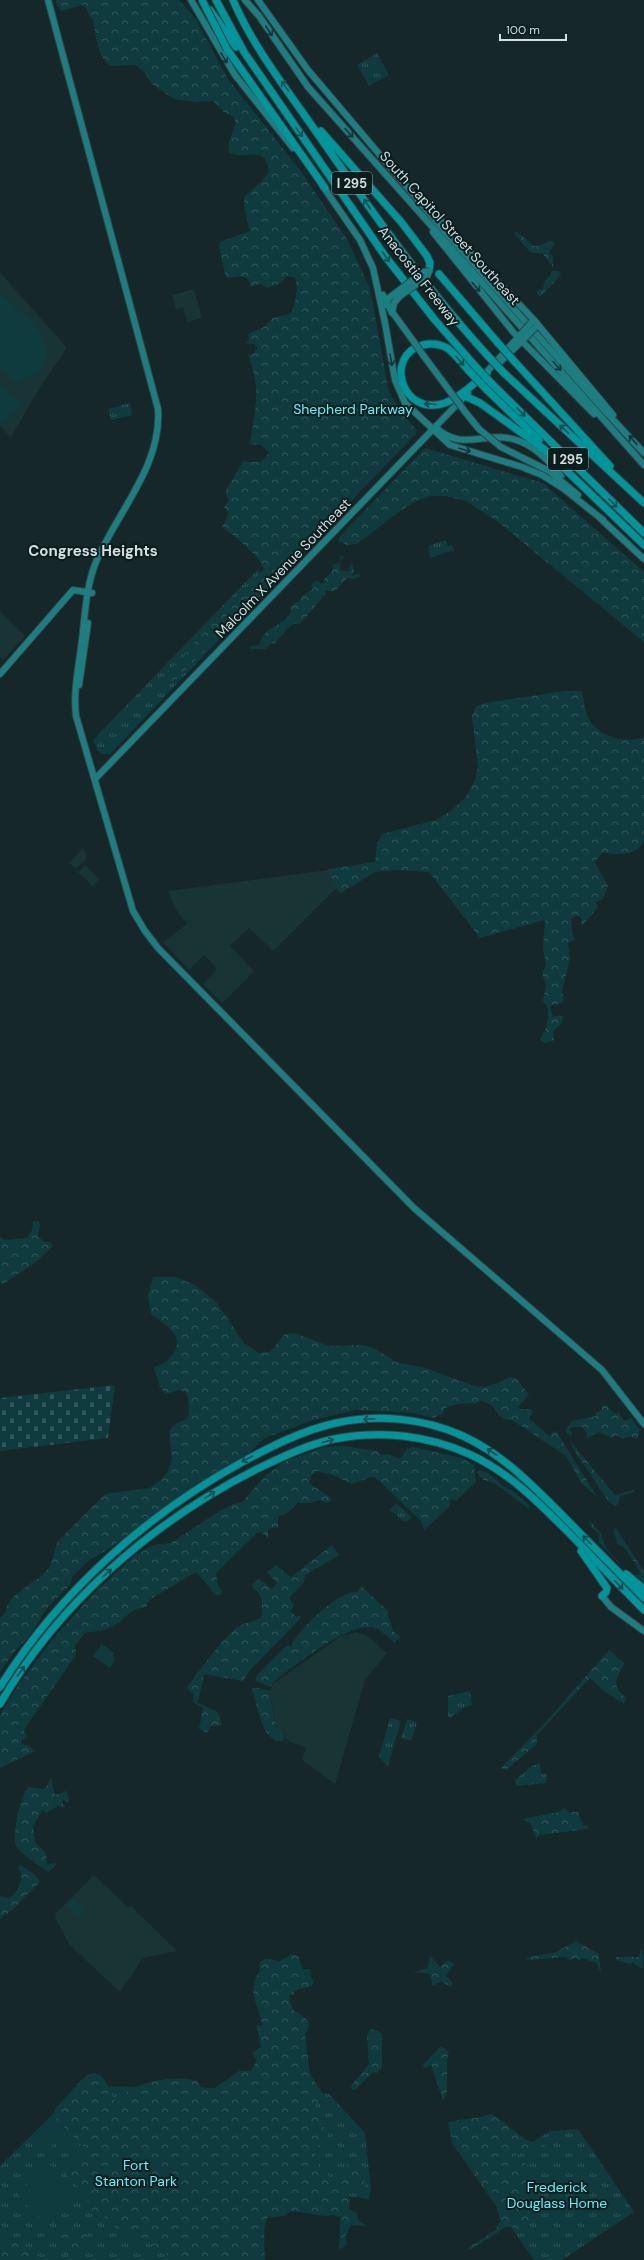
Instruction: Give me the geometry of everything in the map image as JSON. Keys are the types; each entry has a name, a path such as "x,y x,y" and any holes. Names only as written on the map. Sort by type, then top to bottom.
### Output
{"highway":[{"path":"202,0 227,49 325,188"},
{"path":"202,0 258,80 274,97"},
{"name":"Anacostia Freeway","path":"216,0 234,36 274,97 398,273 473,370 644,533"},
{"name":"Anacostia Freeway","path":"233,0 252,38 292,98 417,274 487,355 644,503"},
{"path":"292,98 402,223 427,256 430,263 429,271"},
{"path":"439,274 515,362 644,503"},
{"path":"473,370 448,349 431,344 417,347 408,354 402,366 401,377 404,387 411,397 423,404 434,405 453,399 487,373"},
{"path":"490,387 574,476 644,545"},
{"path":"465,396 477,401 526,435 574,476"},
{"path":"1,1684 44,1627 76,1590 111,1555 153,1520 203,1485 252,1456 301,1434 335,1423 371,1419 406,1420 439,1427 476,1443 503,1459 521,1474 644,1598"},
{"path":"0,1704 23,1668 58,1624 97,1583 130,1553 171,1521 216,1492 268,1464 312,1445 350,1436 382,1434 413,1437 445,1444 467,1453 502,1472 527,1492 644,1610"},
{"path":"562,1527 606,1586 607,1590 602,1596"},
{"path":"601,1554 644,1589"}],"main road":[{"path":"48,0 158,409 156,437 150,460 100,555 90,593 75,699 76,716 132,907 140,925 153,942 414,1208 602,1370 644,1424"},
{"path":"191,0 238,79 325,188 360,240 386,303 392,313 466,413 479,429 501,447 544,468 569,487"},
{"name":"South Capitol Street Southeast","path":"245,0 264,22 308,87 644,465"},
{"path":"258,0 281,29"},
{"path":"264,0 308,70 459,248 605,411 622,427"},
{"path":"410,189 535,324 644,453"},
{"path":"421,214 451,257 522,337 604,425 622,441"},
{"path":"386,303 399,294 423,272 429,271 439,274"},
{"path":"377,280 397,388 405,403 453,446 522,467 542,475 564,488 603,520"},
{"path":"392,313 394,303 399,294"},
{"path":"386,303 386,323"},
{"name":"Malcolm X Avenue Southeast","path":"95,779 535,324"},
{"path":"434,428 446,436 458,440 504,438 523,442 543,457 569,487 644,559"},
{"path":"0,674 73,590 90,593"},
{"path":"602,1596 611,1607 644,1631"}],"shaded area":[{"path":"0,272 67,348 42,384 11,437 0,426"},
{"path":"194,289 202,318 187,322 183,307 176,309 172,295"},
{"path":"0,611 25,636 3,660 0,657"},
{"path":"83,848 87,858 76,869 69,863"},
{"path":"85,865 99,879 93,886 78,872"},
{"path":"358,866 273,951 249,928 230,946 254,971 222,1003 203,984 217,969 204,955 189,970 163,942 187,924 176,910 168,891"},
{"path":"357,1632 366,1635 387,1653 365,1680 335,1784 302,1760 306,1748 290,1742 279,1731 275,1723 270,1691 274,1683 341,1636"},
{"path":"94,1875 128,1907 132,1907 177,1951 143,1958 120,1992 70,1945 55,1918 56,1913"}],"green space":[{"name":"Shepherd Parkway","path":"56,0 179,0 195,18 228,79 300,170 347,239 370,288 389,392 402,414 417,430 416,434 250,605 227,626 177,679 172,681 164,680 165,674 179,662 194,643 264,569 258,559 239,540 222,527 229,513 224,507 229,501 225,492 244,460 248,462 261,462 269,453 261,445 250,444 256,390 248,354 253,354 258,348 254,344 245,343 249,340 248,334 264,327 273,318 290,314 295,301 297,285 294,277 287,276 279,284 267,288 260,284 251,287 248,279 242,276 226,278 219,247 220,242 250,231 244,207 244,197 261,182 269,172 267,163 258,155 240,155 229,152 229,142 235,125 234,117 224,112 213,101 197,102 174,99 152,84 145,73 136,65 110,66 102,57 96,39 93,20 86,8 82,5 62,11 57,6"},
{"path":"377,53 389,75 369,86 357,65"},
{"path":"516,231 534,246 542,245 550,240 555,243 549,252 553,257 553,267 543,254 530,252 514,233"},
{"path":"552,271 559,271 561,275 541,296 539,296 536,291 543,289 545,280 550,276"},
{"path":"0,293 35,327 47,347 47,358 42,368 16,384 0,369"},
{"path":"0,383 22,404 2,424 0,421"},
{"path":"130,403 132,415 111,420 108,409"},
{"name":"Shepherd Parkway","path":"425,448 543,483 644,572 644,642 498,522 466,501 445,496 431,496 416,501 400,511 357,544 347,545 339,541 339,538 343,533"},
{"path":"446,540 448,546 452,545 454,550 430,558 428,546"},
{"path":"341,555 344,556 340,561 340,570 349,572 350,565 352,564 354,571 351,576 360,574 360,577 354,579 347,578 335,591 326,591 325,596 321,595 322,598 300,624 293,624 275,643 270,644 266,649 250,649 251,646 259,645 262,638 270,629 287,617 291,612 290,608 296,602 299,602 302,596 313,589 311,585 317,580 321,584 324,582 324,579 332,572 333,564 339,563"},
{"path":"257,570 272,584 110,754 102,754 98,751 93,740"},
{"path":"565,691 581,691 586,712 590,720 595,727 602,732 618,739 627,740 644,737 644,841 631,853 602,853 595,862 608,886 603,899 596,902 598,907 582,926 581,917 575,916 571,919 572,933 575,939 568,943 570,958 562,992 564,1001 550,1006 553,1017 560,1015 563,1017 562,1023 553,1031 554,1040 545,1043 540,1040 544,1033 548,1019 547,1006 543,1001 546,985 542,973 546,965 543,948 545,920 480,938 429,872 398,870 375,872 341,893 338,891 328,869 375,862 377,843 382,834 436,820 452,810 465,798 475,780 478,767 472,716 476,706 485,703"},
{"path":"33,1221 38,1221 40,1224 38,1237 45,1242 50,1242 53,1246 35,1263 3,1284 0,1282 0,1237 5,1240 27,1238 32,1230"},
{"path":"153,1277 176,1277 195,1285 217,1303 244,1343 259,1353 270,1352 285,1334 295,1333 330,1346 363,1345 376,1349 396,1362 425,1368 474,1386 483,1387 498,1383 509,1377 516,1378 529,1395 518,1407 521,1409 531,1409 533,1412 529,1418 550,1437 552,1432 556,1431 597,1497 582,1484 566,1456 512,1420 504,1419 497,1413 492,1405 480,1400 477,1403 457,1404 445,1408 442,1414 433,1418 414,1413 356,1410 313,1420 265,1438 250,1452 188,1489 112,1547 88,1561 72,1577 71,1584 47,1608 31,1634 14,1652 0,1672 0,1618 6,1612 8,1605 17,1593 49,1568 57,1542 105,1494 150,1488 160,1481 168,1471 172,1459 169,1432 179,1422 188,1418 189,1406 187,1393 179,1390 165,1394 160,1387 154,1367 162,1364 172,1355 176,1348 177,1342 176,1337 168,1327 151,1314 148,1296"},
{"path":"115,1385 108,1438 0,1451 0,1398"},
{"path":"606,1405 614,1413 619,1413 624,1421 631,1418 640,1430 637,1439 630,1436 623,1439 616,1435 611,1438 599,1432 587,1438 587,1433 582,1427 571,1427 569,1430 572,1433 571,1436 565,1431 572,1421 596,1416 595,1413 602,1410 602,1406"},
{"path":"570,1441 615,1495 634,1490 635,1492 620,1496 618,1504 615,1506 609,1502 576,1453"},
{"path":"343,1446 377,1451 382,1455 388,1454 400,1459 407,1449 413,1447 462,1458 474,1465 476,1482 456,1501 450,1499 450,1506 424,1530 421,1521 376,1478 371,1477 352,1484 335,1476 317,1471 311,1476 309,1483 331,1498 330,1502 327,1503 319,1500 310,1503 297,1503 286,1514 278,1516 278,1527 268,1529 268,1538 261,1532 256,1534 216,1573 218,1586 222,1591 221,1595 216,1595 196,1572 152,1598 147,1603 147,1607 131,1612 112,1627 105,1630 85,1633 75,1645 76,1655 25,1728 24,1732 28,1737 22,1740 21,1744 28,1745 35,1751 0,1768 0,1716 2,1711 19,1684 52,1640 93,1594 135,1555 153,1545 171,1543 218,1512 233,1504 242,1502 266,1475 286,1461 324,1447"},
{"path":"479,1470 488,1473 503,1486 513,1491 529,1505 529,1509 496,1484 482,1479 477,1473"},
{"path":"396,1503 412,1518 404,1522 390,1510"},
{"path":"588,1519 601,1533 606,1548 625,1569 599,1543 599,1534 591,1527"},
{"path":"616,1528 644,1572 644,1587 642,1583 643,1581 633,1575 639,1575 640,1572 626,1549 618,1544 613,1531"},
{"path":"332,1545 339,1555 305,1575 304,1582 289,1598 294,1605 290,1611 297,1617 300,1616 301,1618 250,1670 243,1681 204,1674 198,1703 218,1712 222,1725 211,1726 207,1733 199,1729 203,1708 193,1702 193,1694 186,1688 217,1648 231,1633 241,1625 256,1620 262,1616 261,1598 257,1591 253,1589 252,1584 259,1579 272,1589 277,1583 267,1572 276,1565 291,1577"},
{"path":"361,1586 388,1611 387,1616 390,1620 393,1631 401,1637 394,1643 378,1629 365,1627 338,1637 323,1646 295,1665 275,1681 271,1687 255,1681 257,1675 286,1646 291,1646 302,1630 320,1612 341,1597 350,1593 358,1592"},
{"path":"102,1644 114,1653 113,1656 115,1659 110,1668 93,1656"},
{"path":"609,1650 625,1664 616,1682 616,1686 626,1698 624,1704 605,1692 590,1678 537,1735 537,1744 506,1770 501,1768 543,1725"},
{"path":"253,1688 270,1691 274,1720 284,1737 283,1741 276,1740 265,1730 252,1690"},
{"path":"470,1691 472,1705 465,1707 450,1718 448,1716 448,1696"},
{"path":"390,1718 401,1721 388,1766 379,1757"},
{"path":"407,1719 417,1722 411,1741 401,1738"},
{"path":"540,1763 541,1774 547,1774 546,1783 516,1786 515,1780 532,1766"},
{"path":"51,1777 55,1795 67,1791 69,1800 68,1803 64,1800 61,1802 65,1806 64,1808 58,1806 46,1813 43,1809 33,1826 35,1842 46,1853 47,1864 57,1863 48,1872 18,1849 15,1841 15,1834 20,1806 26,1791 29,1787 43,1789 47,1786"},
{"path":"564,1808 569,1812 578,1812 583,1825 588,1826 588,1829 540,1835 536,1838 530,1823 522,1819 559,1812"},
{"path":"20,1865 34,1874 40,1882 13,1909 0,1919 0,1896 9,1898 18,1888 21,1880 20,1871 18,1868"},
{"path":"73,1898 85,1910 78,1917 66,1905"},
{"path":"576,1941 599,1954 601,1974 597,1963 582,1958 580,1961 576,1958 570,1960 565,1957 530,1960 525,1958 556,1952"},
{"path":"641,1948 644,1957 642,1969 632,1962 630,1964 616,1960 616,1957 639,1957"},
{"name":"Fort Stanton Park","path":"292,1954 299,1957 302,1969 310,1969 311,1977 314,1981 312,1986 294,1991 293,1995 290,1994 289,1997 293,2010 304,2017 309,2026 305,2034 310,2074 322,2093 315,2107 320,2124 329,2132 316,2151 315,2160 333,2180 355,2157 363,2156 365,2187 352,2189 347,2194 350,2200 349,2209 357,2213 358,2220 367,2226 351,2225 345,2237 347,2244 339,2250 340,2218 334,2215 325,2216 292,2211 283,2216 267,2218 264,2232 265,2260 168,2260 168,2256 164,2250 122,2233 116,2229 112,2220 94,2214 85,2195 66,2174 67,2170 83,2151 84,2147 57,2120 54,2111 82,2079 91,2074 96,2073 105,2080 114,2099 119,2103 128,2091 142,2084 161,2080 190,2079 197,2081 201,2087 212,2090 239,2071 250,2071 257,2061 252,2053 261,2047 257,2027 258,2024 261,2027 262,2024 253,1990 256,1978 260,1971 259,1964 266,1959 280,1961"},
{"path":"430,1956 440,1967 448,1960 454,1964 446,1976 453,1983 451,1987 441,1981 433,1986 430,1974 413,1972 428,1968"},
{"path":"370,2029 376,2030 382,2034 382,2067 377,2073 373,2072 356,2089 352,2090 351,2086 369,2064 367,2036"},
{"path":"441,2046 449,2052 447,2063 447,2092 443,2100 431,2065 425,2068 423,2065"},
{"name":"Fort Stanton Park","path":"77,2086 288,2089 329,2094 365,2133 371,2189 369,2199 250,2183 260,2260 0,2260 0,2166 55,2112"},
{"path":"490,2114 495,2116 525,2139 531,2142 540,2140 547,2148 534,2147 527,2152 519,2151 516,2154 518,2159 528,2165 524,2174 531,2183 528,2194 530,2221 526,2229 521,2231 512,2227 506,2227 470,2250 468,2248 496,2230 500,2221 497,2207 476,2173 473,2165 456,2148 450,2124 458,2120"},
{"path":"51,2118 82,2148 74,2156 58,2140 44,2153 30,2140"},
{"name":"Frederick Douglass Home","path":"489,2120 527,2146 550,2131 578,2129 634,2212 562,2260 534,2260 452,2143 448,2122"},
{"path":"46,2164 49,2164 79,2194 63,2212 50,2220 36,2214 28,2207 18,2194"},
{"path":"67,2223 75,2230 86,2229 88,2231 77,2253 72,2256 64,2253 58,2230"},
{"path":"0,2237 18,2244 45,2260 0,2260"}],"district":[{"name":"Congress Heights","path":"93,551"}]}
